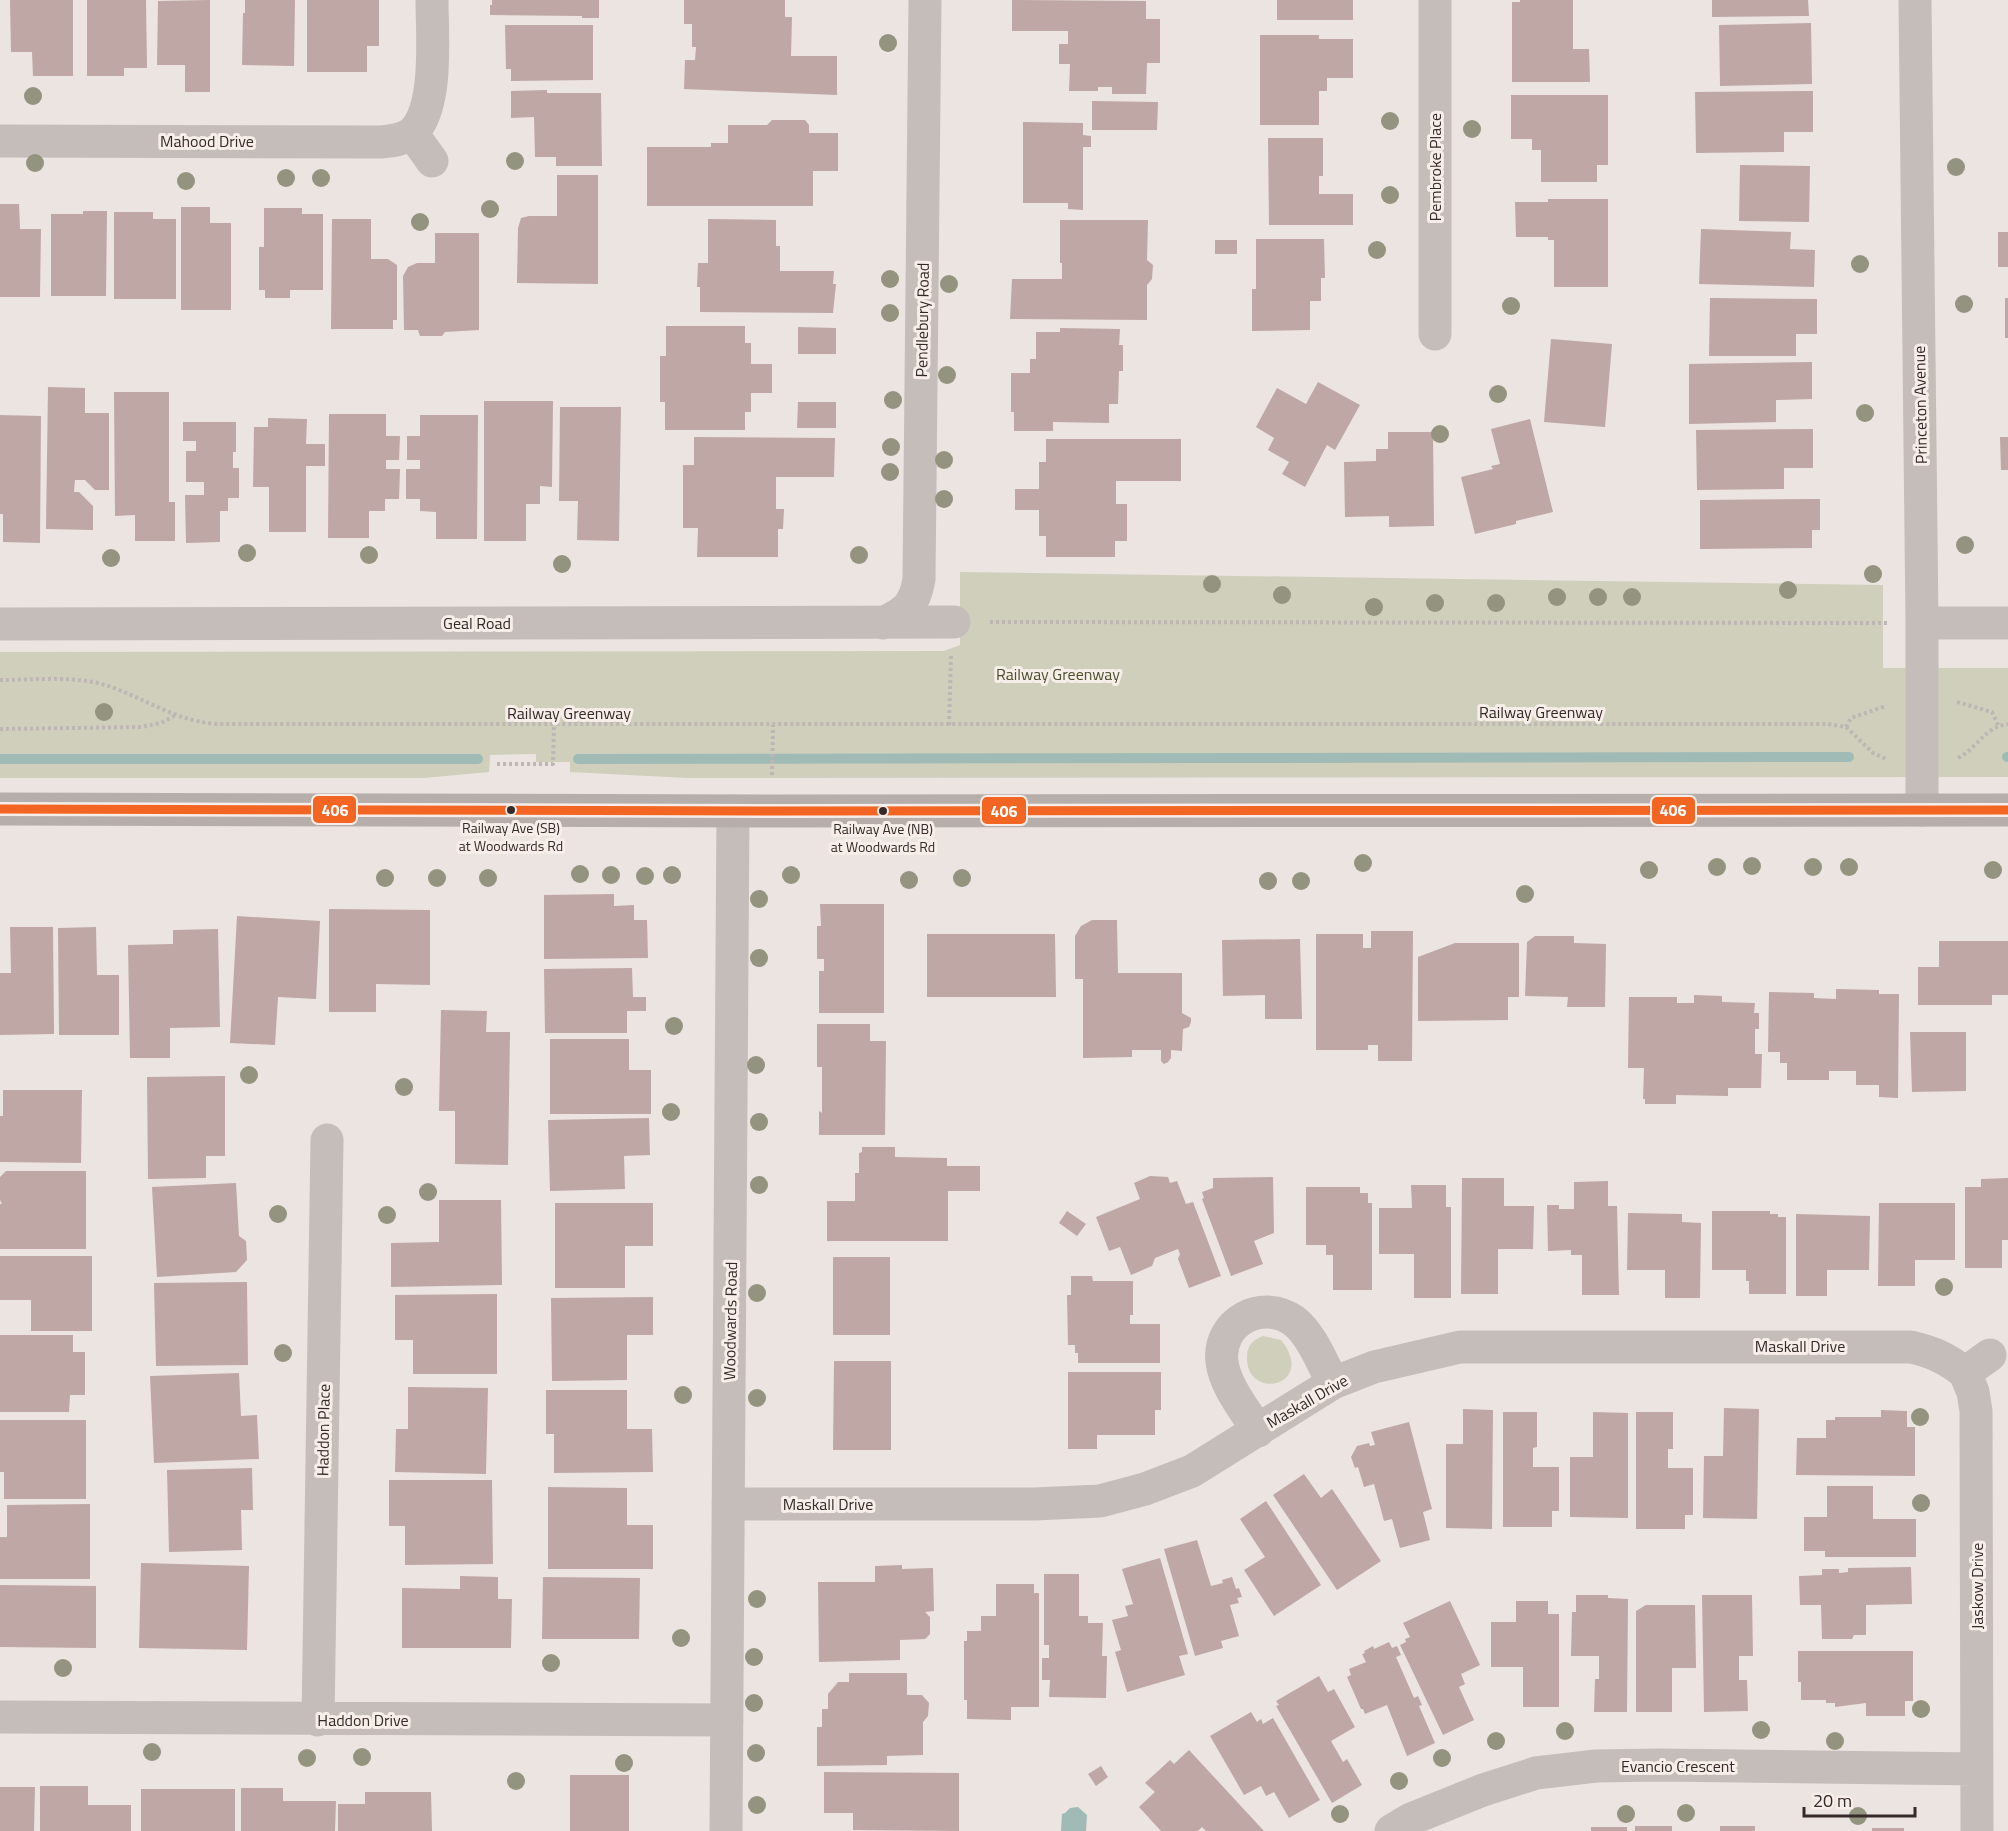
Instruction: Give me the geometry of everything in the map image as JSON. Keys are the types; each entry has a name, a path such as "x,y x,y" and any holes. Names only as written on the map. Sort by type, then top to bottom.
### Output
{"main road":[{"path":"0,809 2008,810"}],"street":[{"path":"432,0 431,87 423,117 412,133 432,160"},
{"name":"Pendlebury Road","path":"883,623 905,611 917,594 919,579 925,0"},
{"name":"Pembroke Place","path":"1435,0 1435,334"},
{"name":"Princeton Avenue","path":"1915,0 1922,810"},
{"name":"Mahood Drive","path":"0,141 381,142 403,138 412,133"},
{"name":"Geal Road","path":"0,624 954,622"},
{"path":"1922,623 2008,623"},
{"name":"Woodwards Road","path":"726,1831 734,811"},
{"name":"Haddon Place","path":"318,1720 327,1140"},
{"path":"1258,1431 1233,1391 1222,1362 1228,1332 1238,1322 1252,1314 1268,1311 1282,1313 1296,1323 1308,1337 1333,1383"},
{"name":"Maskall Drive","path":"728,1504 1100,1501 1146,1489 1192,1471 1333,1383 1374,1367 1460,1347 1911,1347 1930,1351 1947,1359 1978,1364"},
{"name":"Jaskow Drive","path":"1977,1831 1976,1411 1972,1392 1978,1364"},
{"name":"Haddon Drive","path":"0,1717 727,1720"},
{"name":"Evancio Crescent","path":"1391,1831 1411,1819 1484,1790 1536,1773 1576,1768 1660,1765 1977,1769"}],"path":[{"path":"949,725 954,622 1922,623"},
{"name":"Railway Greenway","path":"0,680 98,683 175,716 203,723 229,725 1828,724 1846,727"},
{"path":"1950,700 1992,712 1998,725"},
{"path":"1889,704 1851,718 1846,727 1873,753 1889,760"},
{"path":"0,729 141,728 161,723 175,716"},
{"path":"1955,759 1973,748 1998,725 2008,724"},
{"path":"497,764 553,764 554,725"},
{"path":"772,769 773,725"}],"green space":[{"name":"Railway Greenway","path":"960,572 1883,585 1883,668 2008,668 2008,777 687,778 570,772 570,762 536,762 536,754 490,755 489,772 424,778 0,778 0,652 944,651 960,645"},
{"path":"1263,1336 1281,1340 1290,1356 1291,1368 1286,1377 1278,1383 1267,1384 1257,1380 1250,1371 1247,1357 1249,1346"}],"water":[{"path":"1078,1807 1087,1815 1086,1831 1061,1831 1062,1814 1070,1808"}],"building":[{"path":"10,0 73,0 73,76 33,76 32,52 11,52"},
{"path":"87,0 146,0 147,68 124,68 124,76 87,76"},
{"path":"210,0 210,92 185,92 185,65 157,65 158,1"},
{"path":"245,0 295,0 294,66 242,65"},
{"path":"307,0 379,0 379,46 367,46 367,72 307,72"},
{"path":"492,0 599,0 599,18 490,15"},
{"path":"684,0 785,0 785,17 792,17 791,56 837,56 837,95 684,89 685,60 695,60 696,47 692,47 692,24 684,24"},
{"path":"1012,0 1146,1 1146,19 1160,19 1160,63 1147,63 1146,94 1112,94 1112,87 1098,87 1098,91 1069,91 1070,64 1059,64 1059,44 1068,44 1068,31 1012,31"},
{"path":"1277,0 1353,0 1353,20 1277,20"},
{"path":"1520,0 1573,0 1573,49 1589,49 1590,82 1512,82 1512,2 1520,2"},
{"path":"1712,0 1808,0 1809,16 1712,17"},
{"path":"1811,23 1812,84 1720,86 1719,25"},
{"path":"505,25 593,25 593,80 511,81 511,69 506,69"},
{"path":"1260,35 1319,35 1319,39 1353,39 1353,78 1327,78 1327,91 1319,91 1319,125 1260,125"},
{"path":"547,90 547,93 601,93 602,166 556,166 556,157 535,157 534,117 511,118 511,91"},
{"path":"1813,91 1813,132 1784,132 1784,152 1696,153 1695,92"},
{"path":"1511,95 1608,95 1608,165 1597,165 1597,182 1541,182 1541,150 1532,150 1532,139 1511,139"},
{"path":"1092,101 1158,102 1157,130 1092,130"},
{"path":"772,120 805,120 809,125 809,133 838,133 838,171 813,171 813,206 647,206 647,147 711,147 711,143 728,143 728,125 767,125"},
{"path":"1023,122 1083,123 1083,135 1091,136 1091,147 1083,147 1083,210 1068,209 1068,203 1023,203"},
{"path":"1268,138 1323,138 1323,176 1319,176 1319,194 1353,194 1353,225 1269,225"},
{"path":"1740,165 1810,166 1809,222 1739,221"},
{"path":"557,175 598,175 598,284 517,283 518,228 521,218 557,216"},
{"path":"1548,199 1608,199 1608,287 1554,287 1554,240 1548,240 1548,237 1516,237 1515,202 1548,202"},
{"path":"0,204 19,204 20,229 41,229 40,297 0,297"},
{"path":"181,207 210,207 210,223 231,223 231,310 181,310"},
{"path":"264,208 302,208 302,214 323,214 323,290 290,290 290,298 265,298 265,290 259,290 259,247 264,247"},
{"path":"83,211 107,211 106,296 51,296 51,214 83,214"},
{"path":"114,212 153,212 153,219 176,219 176,299 114,299"},
{"path":"332,219 371,219 371,259 388,259 397,265 397,320 393,320 393,329 331,329"},
{"path":"708,219 776,220 776,246 780,246 780,271 834,271 833,284 836,284 833,313 700,312 700,287 697,287 698,263 708,263"},
{"path":"1060,220 1148,220 1147,260 1153,265 1152,279 1147,285 1147,320 1010,319 1012,279 1062,279"},
{"path":"1701,229 1791,232 1790,249 1815,250 1814,287 1699,284"},
{"path":"1998,232 2008,232 2008,267 1998,267"},
{"path":"435,233 479,233 479,330 445,332 442,336 420,336 418,330 404,330 403,276 408,267 417,263 435,263"},
{"path":"1256,239 1324,239 1325,278 1321,278 1321,301 1310,301 1310,330 1252,331 1252,289 1256,289"},
{"path":"1215,240 1237,240 1237,254 1215,254"},
{"path":"1710,298 1817,299 1817,334 1796,334 1796,356 1709,356"},
{"path":"2005,298 2008,298 2008,338 2005,338"},
{"path":"666,326 745,326 745,343 751,343 751,364 772,364 772,393 751,393 751,412 745,412 745,430 665,430 665,402 660,402 660,356 666,356"},
{"path":"798,327 836,328 836,354 798,354"},
{"path":"1060,328 1120,329 1119,345 1123,345 1123,371 1119,371 1118,404 1109,404 1109,423 1053,422 1053,431 1014,431 1014,412 1011,412 1011,373 1030,373 1030,359 1036,359 1036,332 1060,332"},
{"path":"1551,339 1612,344 1605,427 1544,422"},
{"path":"1812,362 1812,399 1776,400 1776,422 1689,424 1689,364"},
{"path":"1318,382 1360,405 1335,450 1327,445 1305,487 1282,474 1289,462 1268,450 1274,438 1256,427 1277,388 1306,404"},
{"path":"48,387 85,388 85,413 109,413 109,490 95,490 85,480 75,480 74,492 79,492 93,506 93,530 46,529"},
{"path":"114,392 169,392 169,502 175,502 175,541 135,541 135,515 115,516"},
{"path":"484,401 553,401 552,487 540,486 540,504 526,504 526,541 484,541"},
{"path":"798,402 836,402 836,428 797,428"},
{"path":"560,407 621,407 619,541 577,540 578,501 559,501"},
{"path":"329,414 386,414 386,436 400,436 399,460 386,460 386,469 400,469 399,499 385,499 385,511 369,511 369,538 328,538"},
{"path":"0,415 41,416 40,543 3,542 3,514 0,514"},
{"path":"420,415 478,415 477,539 436,539 436,512 420,511 420,499 406,499 406,469 420,469 420,460 407,460 407,436 420,436"},
{"path":"268,418 307,419 306,444 325,444 325,466 306,466 306,532 269,532 269,487 253,487 254,427 268,427"},
{"path":"1530,419 1553,512 1475,534 1461,477 1493,469 1491,466 1500,464 1491,429"},
{"path":"183,422 236,422 236,452 233,452 233,468 239,468 239,498 228,498 228,511 220,511 220,542 186,543 185,495 204,495 204,482 186,482 186,451 196,451 196,441 183,441"},
{"path":"1813,429 1813,468 1784,468 1784,489 1697,490 1696,430"},
{"path":"1388,432 1433,432 1434,526 1389,527 1389,516 1345,517 1344,462 1376,461 1376,449 1388,449"},
{"path":"694,437 835,438 834,477 776,477 776,509 784,509 783,529 778,529 778,557 697,557 698,528 683,528 683,465 694,465"},
{"path":"2000,437 2008,437 2008,470 2001,470"},
{"path":"1046,439 1181,439 1181,481 1116,481 1116,504 1127,504 1127,541 1115,541 1115,557 1046,557 1046,536 1039,536 1039,510 1015,510 1015,489 1039,489 1039,462 1046,462"},
{"path":"1820,499 1820,530 1812,530 1812,548 1700,549 1700,500"},
{"path":"614,894 614,906 634,905 634,920 647,920 648,958 544,959 544,895"},
{"path":"820,904 884,904 884,1013 819,1013 819,971 824,971 824,959 817,959 817,926 821,926"},
{"path":"329,909 430,910 430,985 376,984 376,1012 329,1012"},
{"path":"237,916 320,921 316,999 278,997 275,1045 230,1043"},
{"path":"1092,920 1117,920 1118,973 1182,973 1182,1013 1191,1018 1191,1022 1189,1027 1183,1029 1182,1051 1171,1050 1171,1058 1168,1062 1164,1064 1161,1061 1161,1050 1132,1050 1132,1057 1083,1058 1083,979 1075,979 1075,936 1081,926"},
{"path":"10,927 53,927 54,1034 0,1035 0,973 11,973"},
{"path":"96,927 97,975 119,975 119,1035 59,1035 58,928"},
{"path":"218,929 220,1027 170,1028 170,1058 130,1058 128,945 173,944 173,930"},
{"path":"1371,931 1413,931 1412,1061 1378,1061 1378,1045 1368,1045 1368,1050 1316,1050 1316,934 1363,934 1363,948 1371,948"},
{"path":"927,934 1055,934 1056,997 927,997"},
{"path":"1535,936 1574,936 1574,943 1606,944 1605,1007 1567,1007 1568,997 1525,996 1527,942"},
{"path":"1300,939 1302,1019 1265,1019 1265,995 1223,996 1222,940"},
{"path":"1939,941 2008,941 2008,995 1992,995 1992,1005 1918,1005 1918,967 1939,967"},
{"path":"1455,943 1519,943 1519,997 1508,997 1508,1020 1418,1021 1418,957"},
{"path":"632,968 633,997 646,997 646,1011 627,1011 627,1033 545,1033 544,969"},
{"path":"1836,989 1879,990 1879,994 1899,994 1898,1098 1879,1097 1879,1085 1856,1085 1856,1071 1829,1071 1829,1080 1787,1080 1787,1063 1780,1063 1780,1052 1768,1052 1769,992 1814,993 1814,998 1836,999"},
{"path":"1694,995 1722,996 1722,1002 1755,1003 1754,1013 1759,1013 1759,1029 1755,1029 1755,1054 1762,1054 1761,1088 1728,1088 1728,1096 1676,1095 1676,1104 1645,1104 1645,1099 1643,1099 1644,1068 1628,1068 1629,997 1677,997 1677,1003 1694,1003"},
{"path":"441,1010 487,1011 486,1032 510,1032 508,1165 455,1164 455,1111 439,1111"},
{"path":"817,1024 870,1024 870,1041 886,1041 885,1135 819,1135 819,1111 822,1113 822,1067 817,1067"},
{"path":"1910,1032 1966,1032 1966,1091 1912,1092"},
{"path":"550,1039 629,1039 629,1070 651,1070 651,1114 550,1114"},
{"path":"225,1076 225,1156 206,1156 206,1178 148,1179 147,1077"},
{"path":"3,1090 82,1090 81,1163 0,1162 0,1116 3,1116"},
{"path":"649,1118 650,1155 624,1156 625,1189 550,1191 548,1120"},
{"path":"862,1147 895,1147 895,1157 947,1158 947,1166 980,1166 980,1191 948,1191 948,1241 827,1241 827,1201 855,1201 855,1173 859,1173 859,1153 862,1152"},
{"path":"6,1171 86,1171 86,1249 0,1249 0,1204 2,1204 0,1177"},
{"path":"1150,1176 1168,1177 1170,1183 1177,1181 1186,1204 1193,1202 1221,1276 1189,1288 1178,1259 1180,1254 1178,1249 1155,1258 1152,1266 1131,1275 1120,1247 1109,1251 1096,1217 1140,1199 1134,1183"},
{"path":"1273,1177 1274,1233 1254,1241 1263,1264 1231,1276 1202,1199 1204,1198 1202,1192 1213,1188 1213,1178"},
{"path":"1462,1178 1504,1178 1504,1206 1534,1206 1533,1249 1498,1249 1498,1294 1461,1294"},
{"path":"2008,1178 2008,1240 2002,1240 2002,1268 1965,1268 1965,1187 1981,1187 1981,1179"},
{"path":"1608,1181 1608,1206 1617,1206 1619,1295 1582,1295 1582,1255 1571,1255 1571,1250 1548,1251 1547,1205 1559,1205 1559,1209 1574,1209 1574,1182"},
{"path":"236,1183 239,1236 246,1241 247,1260 236,1272 157,1277 152,1187"},
{"path":"1411,1185 1446,1185 1446,1207 1451,1207 1451,1298 1414,1298 1414,1254 1379,1254 1379,1208 1412,1208"},
{"path":"1306,1187 1360,1187 1360,1193 1368,1193 1368,1203 1372,1203 1372,1290 1333,1290 1333,1255 1326,1255 1326,1245 1306,1245"},
{"path":"439,1200 501,1200 502,1285 391,1287 391,1243 439,1242"},
{"path":"555,1203 653,1203 653,1246 625,1246 625,1288 555,1288"},
{"path":"1879,1203 1955,1203 1955,1260 1915,1260 1915,1286 1878,1286"},
{"path":"1067,1211 1086,1224 1077,1236 1059,1223"},
{"path":"1712,1211 1770,1211 1770,1214 1778,1214 1778,1217 1786,1217 1786,1294 1749,1294 1746,1270 1712,1270"},
{"path":"1628,1213 1682,1214 1682,1222 1701,1223 1700,1298 1665,1298 1665,1270 1627,1270"},
{"path":"1796,1214 1870,1216 1869,1270 1827,1270 1827,1296 1796,1296"},
{"path":"0,1256 92,1256 92,1331 31,1331 31,1300 0,1300"},
{"path":"833,1257 890,1257 890,1335 833,1335"},
{"path":"1071,1276 1092,1276 1093,1281 1133,1281 1133,1315 1130,1315 1130,1324 1160,1324 1160,1363 1078,1363 1075,1345 1068,1345 1067,1295 1071,1295"},
{"path":"247,1282 248,1365 156,1366 154,1283"},
{"path":"497,1294 497,1374 413,1374 413,1340 395,1340 395,1295"},
{"path":"653,1297 653,1335 627,1335 627,1380 552,1381 551,1298"},
{"path":"0,1335 73,1335 73,1352 85,1352 85,1395 70,1395 69,1412 0,1412"},
{"path":"834,1361 891,1361 891,1450 833,1450"},
{"path":"1068,1372 1161,1372 1161,1410 1155,1410 1155,1435 1097,1435 1097,1449 1068,1449"},
{"path":"239,1373 241,1416 257,1415 259,1459 154,1463 150,1376"},
{"path":"408,1387 488,1388 486,1474 395,1472 396,1429 408,1429"},
{"path":"546,1390 627,1390 627,1429 652,1429 653,1472 554,1473 554,1434 546,1434"},
{"path":"1724,1408 1759,1409 1757,1519 1703,1518 1704,1456 1723,1456"},
{"path":"1463,1409 1493,1410 1492,1529 1446,1528 1446,1444 1463,1444"},
{"path":"1881,1410 1907,1411 1907,1427 1915,1427 1915,1476 1796,1475 1797,1438 1826,1438 1826,1420 1835,1420 1835,1417 1881,1417"},
{"path":"1503,1412 1537,1412 1537,1447 1533,1448 1533,1467 1559,1467 1559,1511 1552,1511 1552,1527 1503,1527"},
{"path":"1593,1412 1628,1413 1628,1518 1570,1517 1570,1457 1593,1457"},
{"path":"1636,1412 1673,1412 1673,1449 1668,1449 1668,1468 1693,1468 1693,1515 1685,1515 1685,1529 1636,1529"},
{"path":"0,1420 86,1420 86,1499 4,1499 4,1472 0,1472"},
{"path":"1409,1422 1432,1509 1423,1512 1430,1540 1400,1548 1392,1519 1384,1521 1374,1484 1364,1487 1358,1467 1355,1468 1351,1457 1357,1446 1369,1443 1370,1446 1375,1445 1371,1432"},
{"path":"252,1468 253,1510 241,1510 242,1550 169,1552 167,1470"},
{"path":"1304,1474 1321,1498 1332,1489 1381,1561 1337,1590 1273,1495"},
{"path":"389,1480 492,1480 493,1564 405,1565 405,1526 389,1526"},
{"path":"1827,1486 1873,1486 1873,1519 1916,1519 1916,1557 1825,1557 1825,1551 1804,1551 1804,1517 1827,1517"},
{"path":"548,1487 627,1488 627,1525 653,1525 653,1569 548,1569"},
{"path":"1266,1501 1321,1585 1274,1616 1244,1570 1265,1557 1240,1519"},
{"path":"90,1504 90,1579 0,1579 0,1537 7,1537 7,1505"},
{"path":"1197,1540 1211,1586 1223,1583 1222,1580 1232,1577 1242,1597 1237,1598 1239,1603 1230,1605 1239,1636 1221,1641 1223,1648 1195,1656 1164,1549"},
{"path":"1160,1558 1188,1654 1179,1656 1185,1675 1127,1692 1115,1652 1121,1650 1112,1620 1128,1616 1125,1606 1133,1604 1122,1569"},
{"path":"141,1563 249,1566 247,1650 139,1648"},
{"path":"902,1565 902,1569 933,1568 934,1611 925,1612 930,1617 930,1634 925,1639 900,1640 900,1660 819,1662 818,1582 875,1582 875,1566"},
{"path":"1911,1567 1912,1604 1866,1605 1866,1635 1854,1635 1852,1639 1822,1639 1821,1605 1800,1605 1799,1576 1822,1575 1822,1569 1839,1569 1839,1573 1848,1572 1848,1568"},
{"path":"1044,1574 1079,1574 1079,1616 1088,1616 1088,1623 1103,1623 1102,1656 1107,1656 1106,1698 1049,1697 1050,1680 1042,1680 1042,1658 1049,1658 1049,1645 1044,1645"},
{"path":"460,1576 498,1577 498,1599 512,1599 511,1648 402,1648 402,1588 460,1589"},
{"path":"543,1577 640,1578 639,1639 542,1639"},
{"path":"996,1584 1034,1584 1034,1593 1039,1593 1039,1707 1011,1707 1011,1720 967,1719 967,1700 964,1700 964,1641 967,1641 967,1631 981,1631 981,1616 996,1616"},
{"path":"0,1585 96,1586 96,1648 0,1647"},
{"path":"1576,1595 1608,1595 1608,1598 1628,1599 1627,1712 1594,1712 1595,1679 1599,1679 1599,1656 1571,1656 1572,1612 1576,1612"},
{"path":"1702,1595 1752,1595 1753,1656 1739,1656 1739,1680 1747,1680 1748,1711 1704,1712"},
{"path":"1450,1601 1480,1665 1461,1674 1465,1684 1459,1687 1474,1720 1443,1735 1400,1645 1410,1637 1403,1623"},
{"path":"1516,1601 1548,1601 1548,1614 1559,1614 1559,1707 1523,1707 1523,1667 1491,1667 1491,1622 1516,1622"},
{"path":"1646,1605 1695,1605 1696,1668 1672,1668 1672,1712 1636,1712 1636,1611"},
{"path":"1389,1642 1392,1648 1397,1646 1401,1655 1396,1657 1414,1698 1418,1696 1422,1705 1419,1706 1435,1743 1407,1756 1387,1705 1365,1714 1347,1677 1351,1675 1349,1669 1366,1662 1362,1654 1365,1653 1364,1651"},
{"path":"1798,1651 1913,1651 1913,1701 1905,1701 1905,1716 1866,1716 1866,1703 1835,1707 1835,1703 1826,1703 1826,1700 1801,1700 1801,1682 1798,1682"},
{"path":"849,1673 907,1673 907,1695 922,1695 929,1703 928,1716 923,1722 923,1755 887,1756 887,1765 817,1766 817,1727 822,1727 822,1709 828,1709 828,1694 838,1682 849,1682"},
{"path":"1319,1676 1328,1692 1334,1689 1355,1727 1331,1741 1343,1762 1347,1759 1362,1785 1332,1803 1276,1706 1279,1705 1276,1701"},
{"path":"1251,1712 1257,1722 1261,1719 1263,1724 1273,1718 1320,1800 1289,1818 1274,1792 1266,1796 1261,1786 1244,1795 1210,1736"},
{"path":"1189,1750 1264,1831 1206,1831 1202,1827 1198,1831 1161,1831 1139,1807 1155,1792 1145,1783 1170,1760 1174,1764"},
{"path":"1101,1766 1108,1777 1096,1786 1088,1774"},
{"path":"824,1772 959,1773 959,1831 853,1830 853,1813 824,1813"},
{"path":"570,1775 629,1775 629,1831 570,1831"},
{"path":"40,1786 88,1786 88,1805 131,1805 131,1831 40,1831"},
{"path":"0,1787 35,1787 34,1831 0,1831"},
{"path":"241,1788 283,1788 283,1801 336,1801 335,1831 241,1831"},
{"path":"141,1789 235,1789 235,1831 141,1831"},
{"path":"365,1792 431,1792 432,1831 338,1831 338,1804 365,1804"},
{"path":"1635,1826 1672,1826 1672,1831 1635,1831"},
{"path":"1720,1826 1755,1826 1755,1831 1720,1831"},
{"path":"1591,1827 1627,1827 1627,1831 1591,1831"},
{"path":"1872,1828 1904,1828 1904,1831 1872,1831"}],"waterway":[{"path":"578,759 1849,757"},
{"path":"0,759 478,759"}],"transit line":[{"name":"406","path":"0,809 2008,810"}],"place":[{"name":"Railway Ave (SB) at Woodwards Rd","path":"511,810"},
{"name":"Railway Ave (NB) at Woodwards Rd","path":"883,811"}]}
